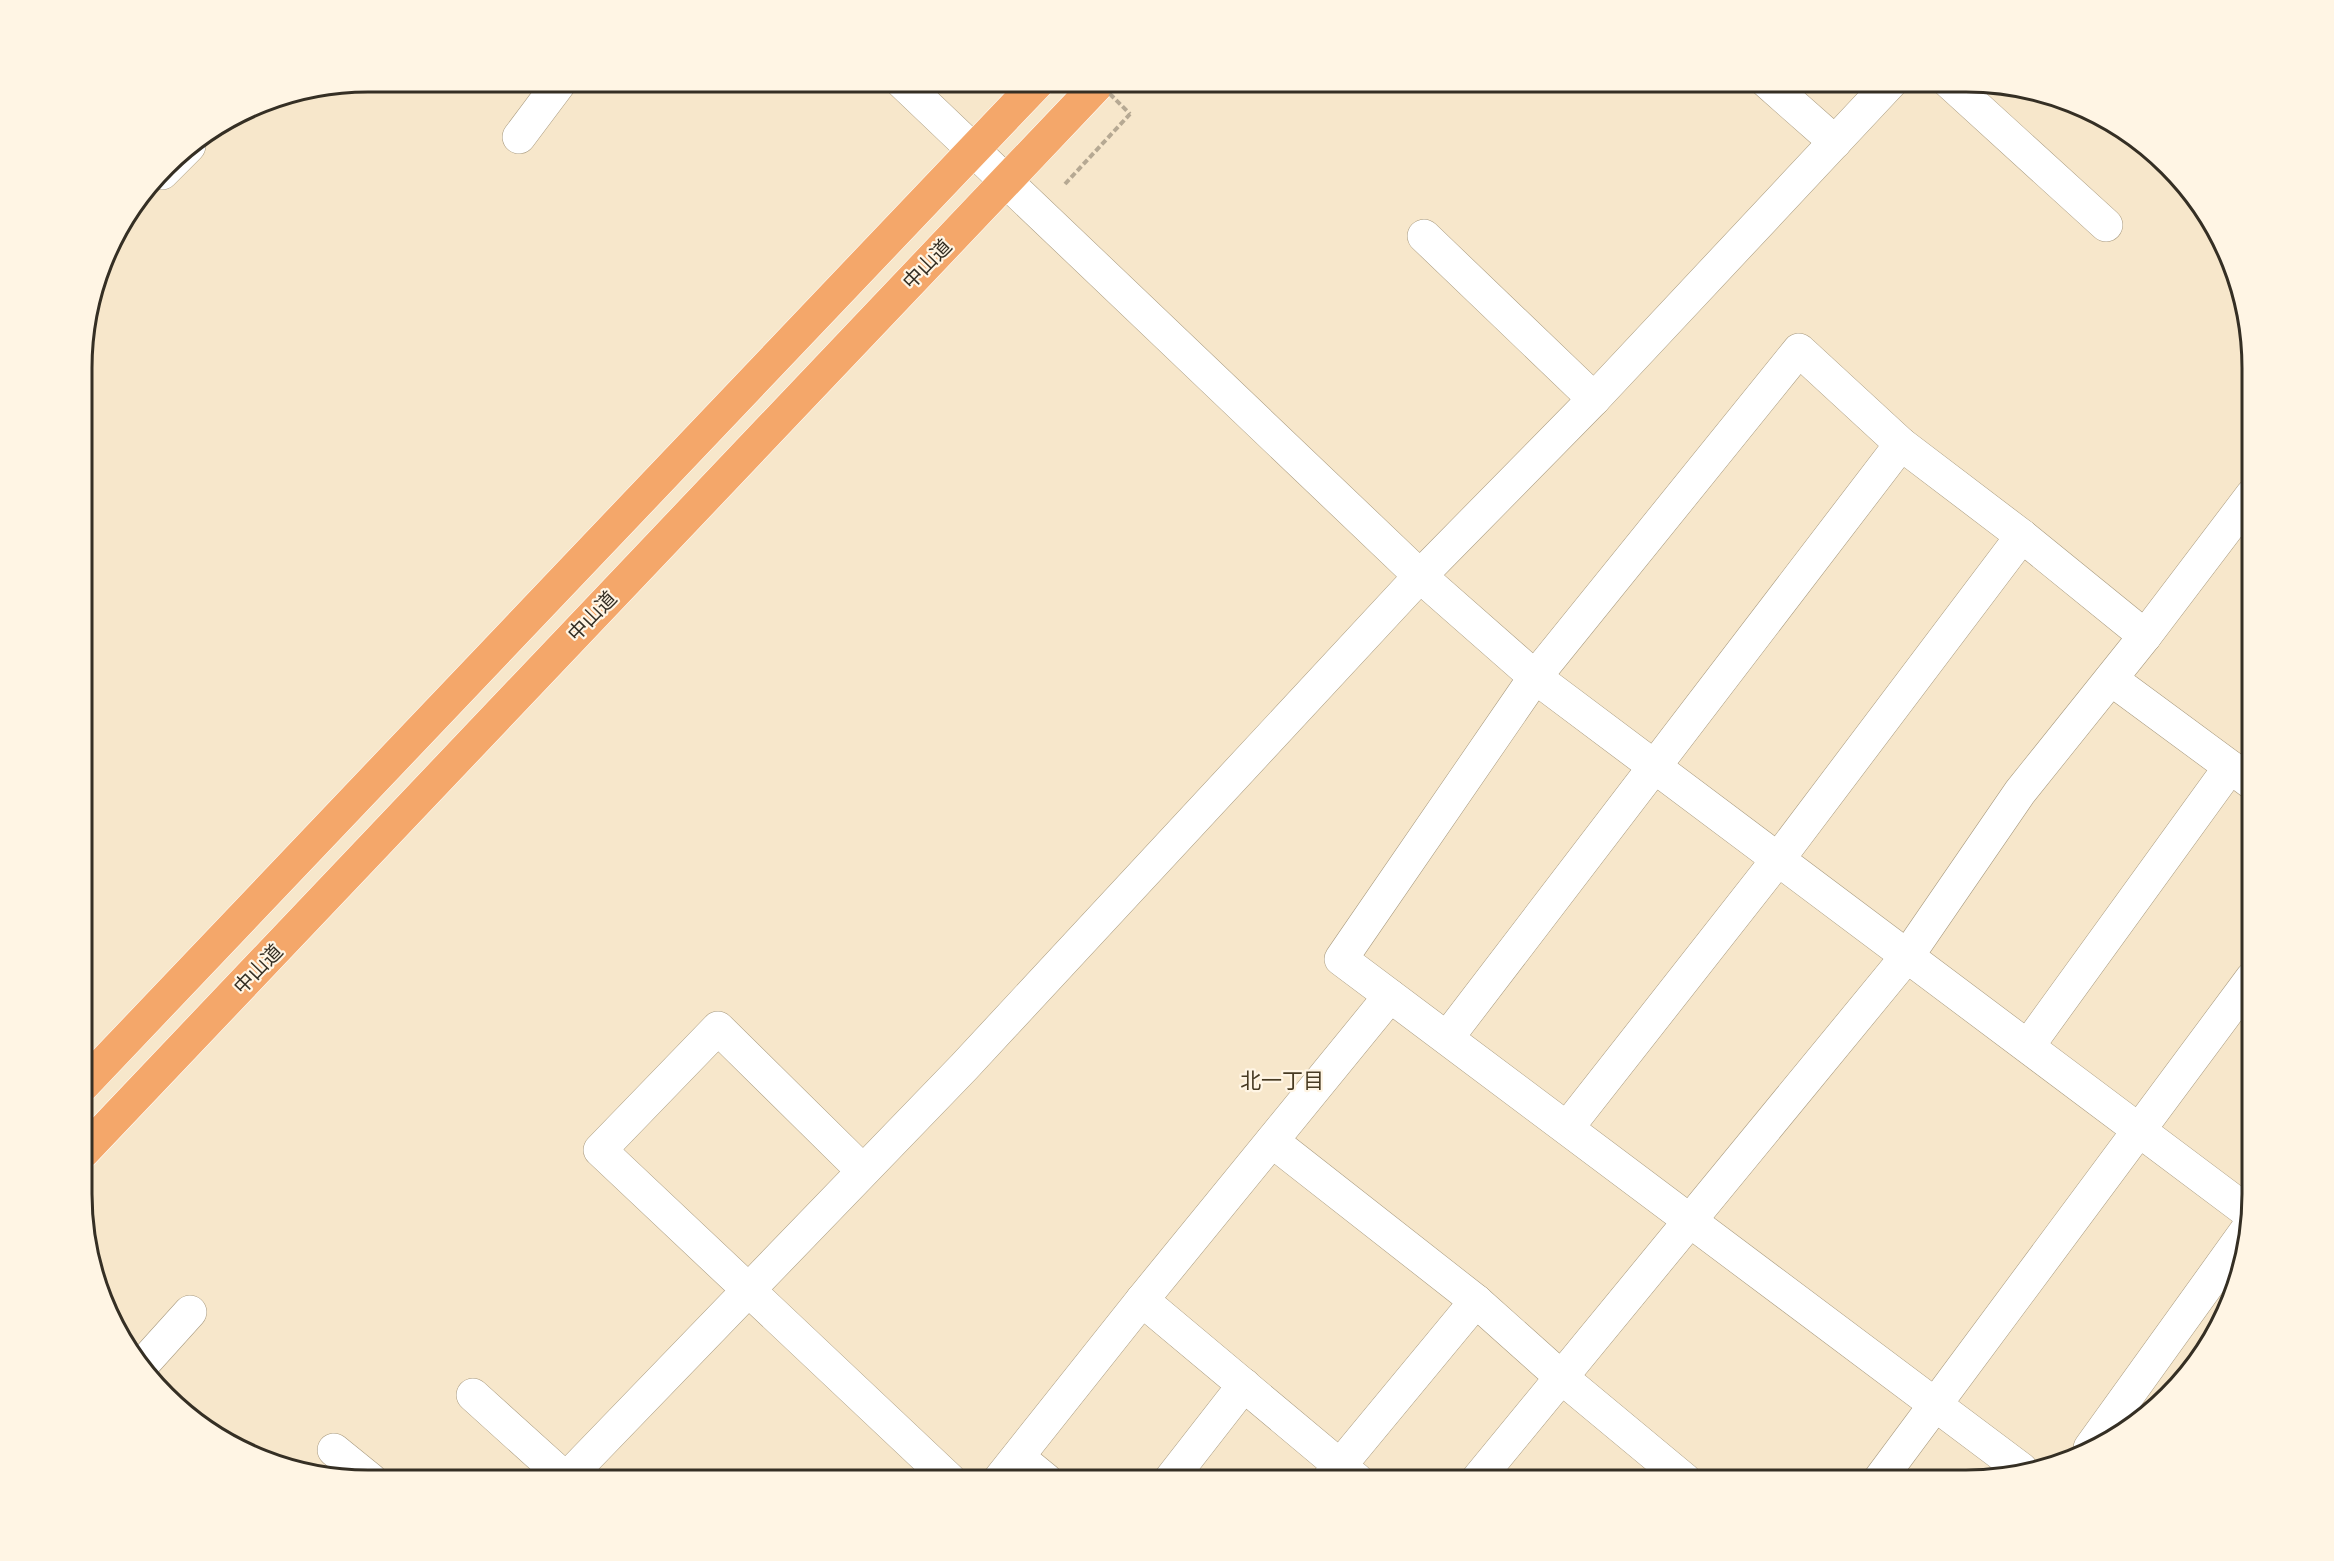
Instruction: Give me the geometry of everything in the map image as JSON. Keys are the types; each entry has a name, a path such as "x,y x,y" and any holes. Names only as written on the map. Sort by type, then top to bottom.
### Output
{"highway":[{"path":"92,1075 1028,92"},
{"name":"中山道","path":"92,1143 1089,92"}],"street":[{"path":"519,136 553,92"},
{"path":"912,92 1420,576 1535,677 2242,1207"},
{"path":"1778,92 1835,142"},
{"path":"574,1470 964,1067 1420,576 1594,399 1882,92"},
{"path":"1960,92 2106,225"},
{"path":"1424,236 1594,399"},
{"path":"2016,1465 1341,959 1535,677 1799,350 1901,444 2022,536 2145,636"},
{"path":"1447,1038 1901,444"},
{"path":"1485,1470 1908,955 2020,792 2145,636 2242,508"},
{"path":"1567,1128 1779,858 2022,536"},
{"path":"2028,1046 2241,775 2111,679"},
{"path":"1887,1470 2242,991"},
{"path":"1009,1468 1142,1300 1390,996"},
{"path":"863,1171 718,1028 600,1149 939,1470"},
{"path":"1272,1141 1476,1300 1561,1377 1674,1470"},
{"path":"2099,1436 2238,1244"},
{"path":"1142,1300 1244,1385 1336,1470"},
{"path":"1345,1470 1476,1300"},
{"path":"147,1360 190,1312"},
{"path":"1178,1470 1244,1385"},
{"path":"473,1395 555,1470"},
{"path":"334,1450 358,1470"}],"path":[{"path":"1065,184 1130,114 1109,92"}],"district":[{"name":"北一丁目","path":"1282,1081"}]}
